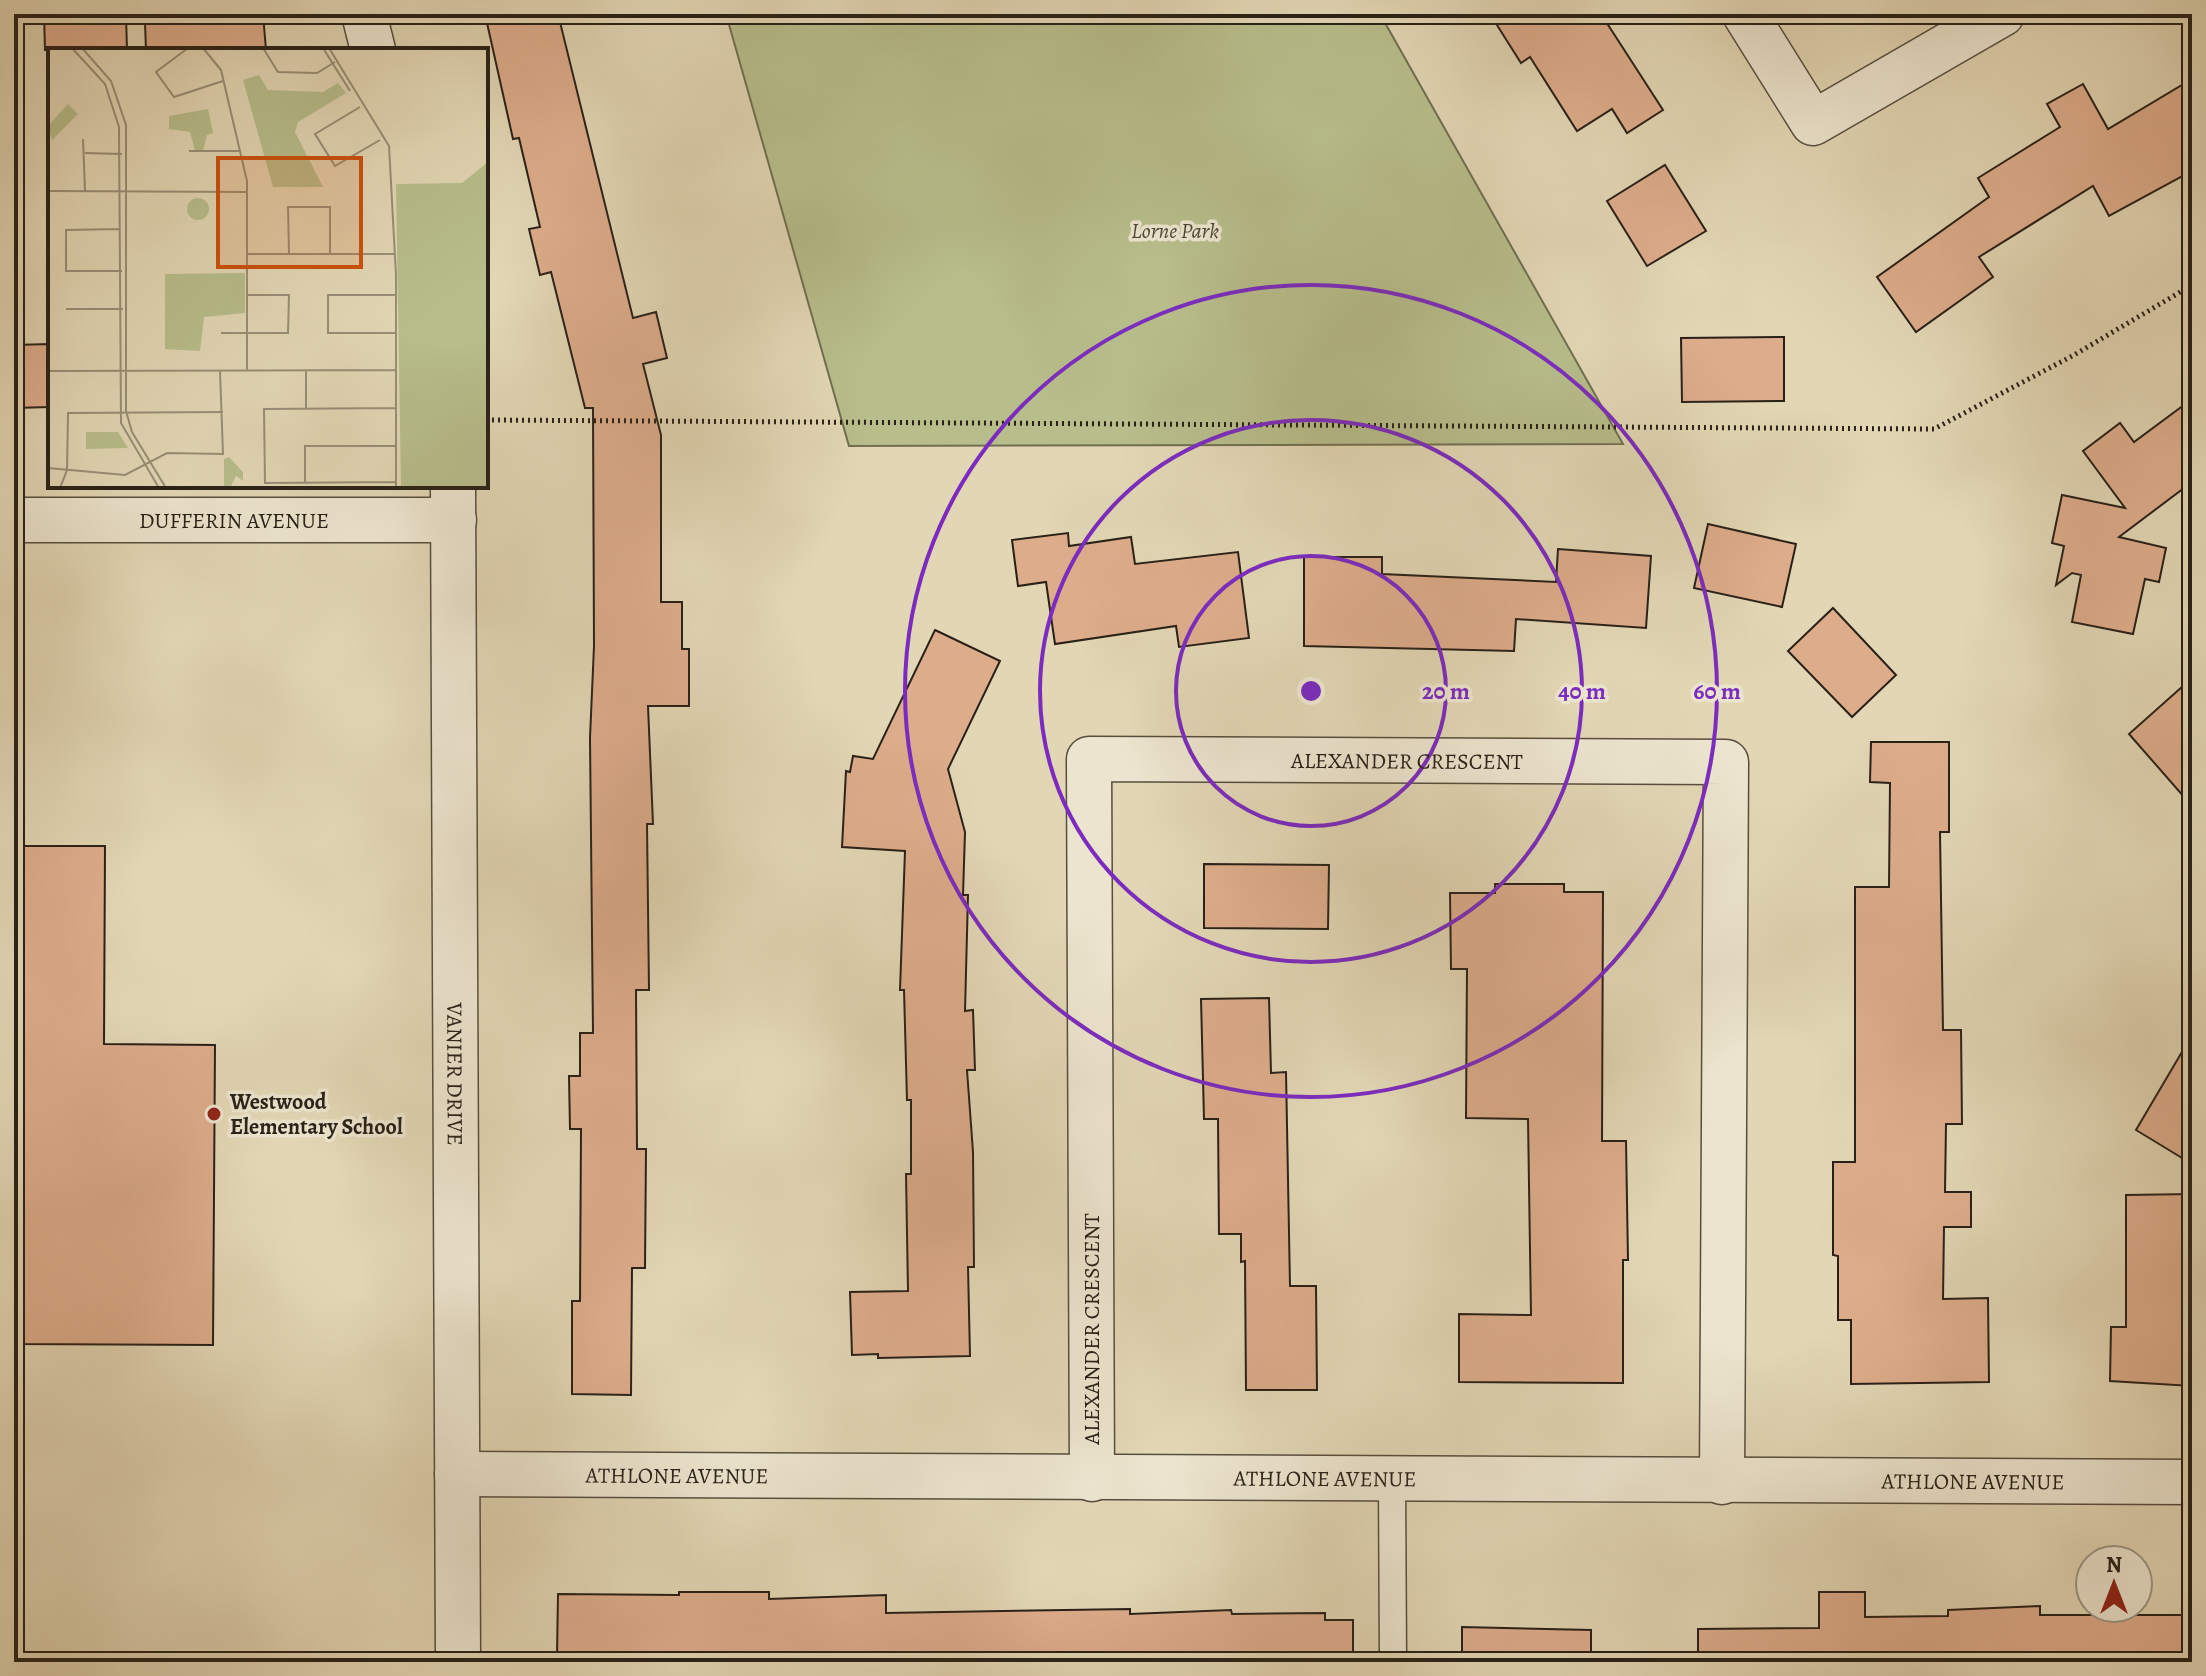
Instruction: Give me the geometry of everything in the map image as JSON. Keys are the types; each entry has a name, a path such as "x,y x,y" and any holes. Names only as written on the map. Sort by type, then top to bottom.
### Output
{"street":[{"path":"364,14 372,48"},
{"path":"1745,14 1813,123 2002,14"},
{"name":"DUFFERIN AVENUE","path":"14,520 453,503"},
{"name":"VANIER DRIVE","path":"453,503 458,1662"},
{"name":"ALEXANDER CRESCENT","path":"1092,1479 1089,759 1121,759 1726,762 1722,1482"},
{"name":"ATHLONE AVENUE","path":"457,1474 2192,1482"}],"lane":[{"path":"1392,1480 1393,1662"}],"path":[{"path":"488,420 1934,429 2074,355 2192,285"}],"green space":[{"name":"Lorne Park","path":"726,14 1380,14 1623,444 849,446"}],"building":[{"path":"44,14 126,14 127,48 45,50"},
{"path":"263,14 266,48 146,48 145,23"},
{"path":"485,14 558,14 633,318 656,312 667,358 643,364 661,435 661,602 682,602 682,649 689,649 689,706 648,706 653,824 647,824 649,990 636,990 637,1149 646,1149 645,1268 632,1268 631,1395 572,1394 572,1301 580,1301 581,1129 570,1129 569,1076 580,1076 580,1033 593,1033 590,738 594,646 593,408 585,408 551,272 540,275 529,229 540,227 519,138 513,139"},
{"path":"1490,14 1601,14 1663,110 1627,133 1612,109 1577,131 1530,57 1521,63"},
{"path":"2192,79 2192,171 2109,216 2093,186 1979,257 1993,277 1916,332 1877,277 1989,197 1978,178 2060,127 2047,104 2083,84 2108,129"},
{"path":"1665,165 1706,231 1647,266 1607,201"},
{"path":"1784,337 1784,401 1682,402 1681,338"},
{"path":"48,344 48,407 14,408 14,345"},
{"path":"2192,399 2192,482 2119,537 2166,548 2159,582 2145,579 2133,634 2072,622 2081,575 2072,573 2056,585 2064,546 2052,543 2062,495 2125,508 2083,451 2120,423 2134,442"},
{"path":"1708,524 1796,544 1782,607 1694,588"},
{"path":"1068,533 1069,546 1131,537 1135,564 1238,552 1249,638 1179,647 1176,626 1055,644 1046,582 1018,586 1012,540"},
{"path":"1558,549 1651,556 1646,628 1516,619 1514,651 1304,646 1304,557 1382,557 1382,574 1556,582"},
{"path":"1833,608 1896,675 1852,717 1788,651"},
{"path":"935,630 1000,661 948,769 965,832 963,895 968,895 965,1011 973,1010 975,1070 967,1070 973,1152 974,1267 968,1267 970,1356 878,1358 878,1354 852,1355 850,1292 908,1291 906,1174 911,1174 911,1100 907,1100 904,990 900,990 905,851 842,847 846,771 850,772 853,756 873,759"},
{"path":"2192,678 2192,806 2129,734"},
{"path":"1871,742 1949,742 1949,832 1940,832 1943,1030 1961,1030 1962,1124 1946,1124 1945,1192 1971,1192 1971,1227 1944,1227 1943,1299 1988,1298 1989,1382 1851,1384 1851,1320 1838,1320 1838,1256 1833,1255 1833,1162 1855,1162 1855,887 1889,887 1890,783 1870,782"},
{"path":"14,846 105,846 104,1044 215,1045 213,1345 14,1344"},
{"path":"1204,864 1329,865 1328,929 1204,928"},
{"path":"1495,884 1564,884 1564,892 1603,892 1602,1141 1626,1141 1628,1260 1623,1260 1623,1383 1459,1382 1459,1314 1531,1315 1528,1119 1466,1118 1467,969 1451,969 1450,893 1495,893"},
{"path":"1269,998 1271,1073 1286,1072 1290,1286 1316,1286 1317,1390 1246,1390 1245,1261 1241,1262 1241,1234 1219,1234 1218,1119 1204,1119 1201,999"},
{"path":"2192,1035 2192,1164 2136,1130"},
{"path":"2192,1194 2192,1386 2110,1381 2111,1327 2126,1327 2126,1195"},
{"path":"679,1592 769,1592 769,1599 886,1595 886,1613 1130,1609 1130,1614 1231,1610 1232,1614 1325,1613 1325,1620 1353,1620 1353,1662 920,1662 920,1656 796,1660 648,1658 648,1662 596,1662 597,1656 557,1656 558,1594 679,1595"},
{"path":"1819,1592 1865,1592 1865,1617 1948,1616 1948,1610 2040,1606 2040,1615 2074,1615 2074,1624 2154,1624 2154,1615 2192,1615 2192,1662 1698,1662 1698,1629 1819,1628"},
{"path":"1462,1627 1591,1630 1591,1662 1462,1662"}],"place":[{"name":"Westwood Elementary School","path":"214,1114"}]}
